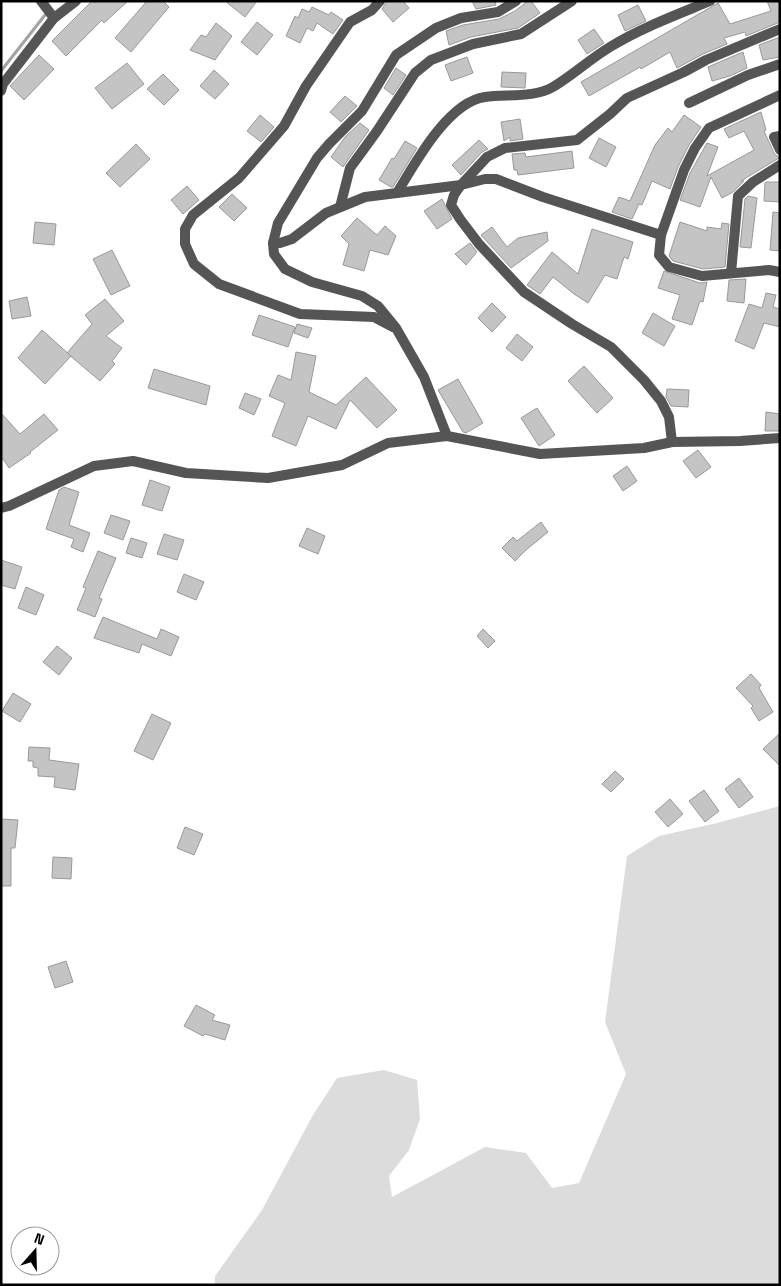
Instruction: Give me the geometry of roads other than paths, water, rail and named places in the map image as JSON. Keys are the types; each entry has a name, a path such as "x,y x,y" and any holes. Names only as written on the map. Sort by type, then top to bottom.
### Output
{"street":[{"path":"41,1 54,18"},
{"path":"1,91 3,84 54,18 76,1"},
{"path":"380,1 372,10 350,22 306,86 284,126 239,178 193,215 185,229 185,244 194,264 219,284 300,314 374,317 396,328"},
{"path":"340,207 350,168 415,73 431,60 473,44 521,34 572,1"},
{"path":"397,193 420,154 441,127 465,105 483,97 530,94 551,88 609,48 661,20 710,1"},
{"path":"447,436 424,376 396,328 378,306 362,296 312,282 285,269 274,254 273,243 278,223 317,158 328,144 362,111 396,55 436,28 461,18 498,12 510,3"},
{"path":"672,442 669,417 661,401 644,380 611,347 524,292 479,244 451,205 460,185 486,158 505,148 577,140 627,98 706,60 780,29"},
{"path":"689,103 748,75 780,64"},
{"path":"780,95 709,128 695,148 684,170 661,235 659,255 669,267 702,276 769,270 780,272"},
{"path":"780,136 774,137 780,150"},
{"path":"731,273 738,196 753,182 780,165"},
{"path":"273,243 292,239 326,213 365,197 460,185 485,179 496,179 543,197 661,235"},
{"path":"1,508 94,466 133,461 186,473 268,478 342,465 388,443 447,436 540,454 644,448 672,442 740,441 780,438"}],"waterway":[{"path":"1,71 45,15"}]}
